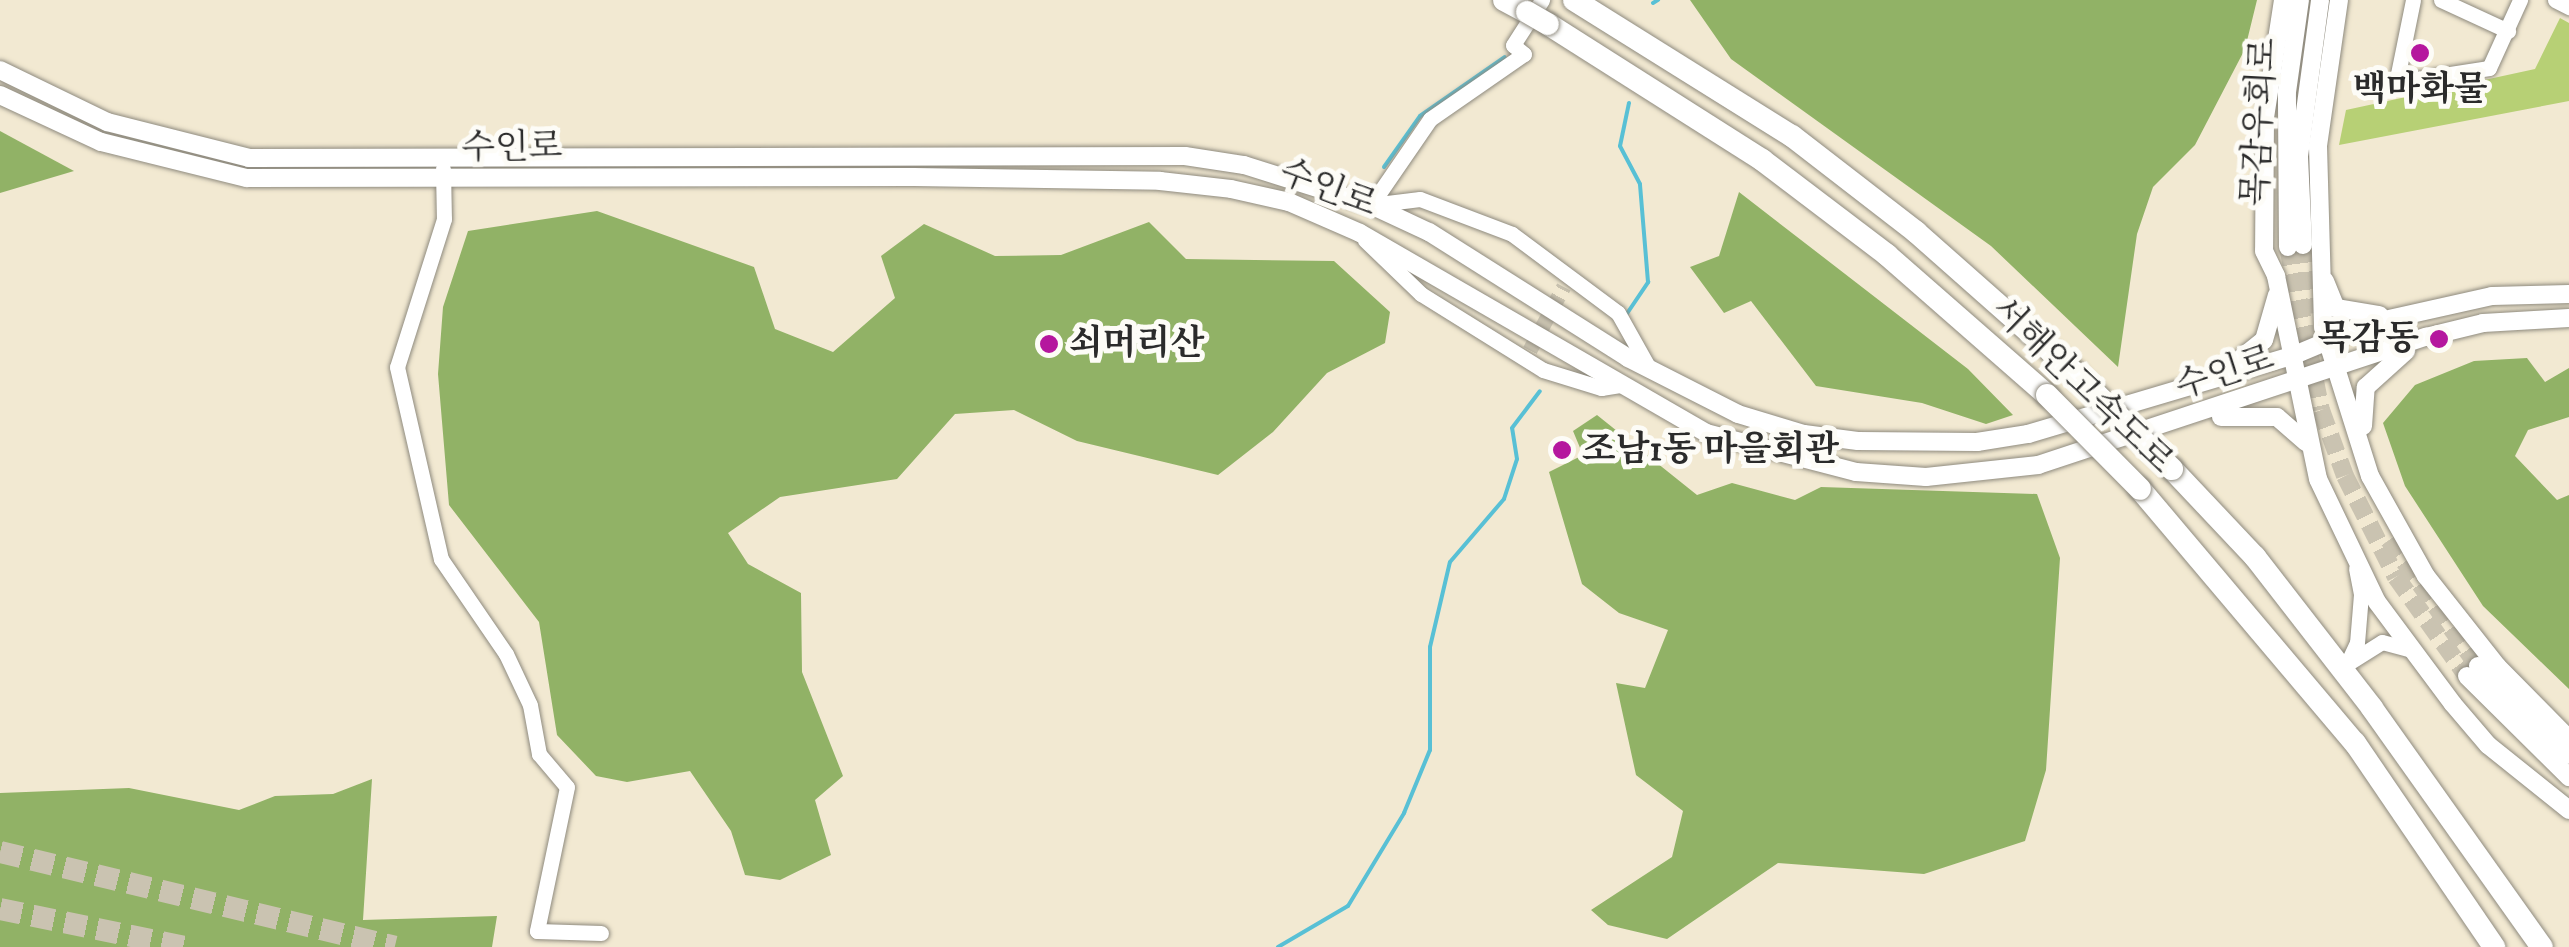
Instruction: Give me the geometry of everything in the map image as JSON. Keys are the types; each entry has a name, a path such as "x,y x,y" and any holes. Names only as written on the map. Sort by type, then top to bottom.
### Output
{"highway":[{"name":"서해안고속도로","path":"1504,0 1539,12 1762,160 1887,254 2047,395 2140,489 2303,678 2355,743 2494,947"},
{"name":"서해안고속도로","path":"1574,0 1792,136 1916,232 2074,372 2255,557 2372,708 2542,947"}],"main road":[{"path":"2283,0 2270,62 2262,200 2264,252 2278,290 2300,383 2306,442 2377,602 2488,745 2569,810"},
{"name":"목감우회로","path":"2300,0 2287,92 2295,246 2299,156 2320,0"},
{"path":"2340,0 2318,146 2322,275 2329,344 2337,370 2370,476 2444,603 2569,739"},
{"name":"수인로","path":"0,70 108,122 201,150 296,161 1185,156 1277,174 1371,205 1429,232 1650,370 1766,425 1918,444 2028,434 2292,356 2400,316 2492,296 2569,294"},
{"name":"수인로","path":"0,96 100,142 194,169 293,182 1160,180 1289,202 1360,233 1620,385 1740,445 1856,472 1926,477 2038,465 2300,383 2426,336 2498,322 2569,318"},
{"path":"2322,275 2336,308 2400,316"},
{"path":"2213,380 2264,340 2278,290"},
{"path":"2370,476 2360,405 2366,386 2426,336"},
{"path":"2186,420 2278,417 2306,442"},
{"path":"2569,755 2473,671 2569,777"}],"street":[{"path":"2413,0 2398,74 2405,81 2489,68 2520,0"},
{"path":"2441,0 2508,30"},
{"path":"2555,0 2569,7"},
{"path":"1371,205 1430,119 1524,54 1513,44 1539,12"},
{"path":"442,160 444,219 397,367 441,559 506,654 530,705 539,754 566,786 537,931 601,933"},
{"path":"1371,205 1420,199 1512,234 1568,280 1618,312 1650,370"},
{"path":"1360,233 1421,294 1528,354 1601,388 1620,385"},
{"path":"2352,549 2361,594 2357,643 2347,664 2382,642 2399,641 2418,656"}],"green space":[{"path":"1690,0 2257,0 2245,49 2195,145 2153,187 2137,234 2118,367 1991,246 1731,59"},
{"path":"2560,18 2569,23 2569,101 2339,145 2346,110 2535,69"},
{"path":"0,131 74,171 0,193"},
{"path":"1739,192 1968,369 2013,415 1986,424 1922,403 1816,386 1751,301 1724,313 1690,267 1719,256"},
{"path":"597,211 754,267 775,329 833,352 895,298 881,256 924,224 995,256 1061,255 1149,222 1186,259 1334,261 1390,312 1385,343 1327,373 1273,432 1218,475 1077,441 1014,410 955,414 897,479 780,497 728,533 748,564 801,593 802,672 843,776 815,800 831,855 780,880 745,875 731,831 690,771 627,782 596,776 557,735 539,622 449,505 438,374 443,307 468,231"},
{"path":"2527,358 2545,382 2569,368 2569,417 2528,430 2515,456 2557,500 2569,495 2569,689 2483,606 2405,486 2383,423 2415,385 2474,361"},
{"path":"1597,415 1697,495 1732,483 1795,500 1821,487 2037,494 2060,558 2046,770 2025,841 1924,874 1778,863 1667,939 1608,925 1591,910 1672,857 1683,811 1636,775 1616,683 1645,688 1668,630 1619,613 1582,584 1549,472 1583,455 1573,431"},
{"path":"372,779 363,920 497,916 492,947 0,947 0,793 129,788 239,810 275,796 333,794"}],"waterway":[{"path":"1653,3 1658,0"},
{"path":"1384,167 1420,116 1505,57"},
{"path":"1626,315 1648,282 1640,184 1620,146 1629,103"},
{"path":"1278,947 1348,906 1404,813 1430,750 1430,647 1450,562 1504,499 1517,459 1512,428 1540,391"}],"tunnel":[{"path":"2303,245 2312,313"},
{"path":"2288,247 2321,410 2345,476 2396,577 2467,676"},
{"path":"1530,350 1564,286"},
{"path":"2389,540 2478,666"},
{"path":"0,852 395,947"},
{"path":"0,909 185,947"}],"place":[{"name":"백마화물","path":"2420,53"},
{"name":"목감동","path":"2439,339"},
{"name":"쇠머리산","path":"1049,344"},
{"name":"조남1동 마을회관","path":"1562,450"}]}
